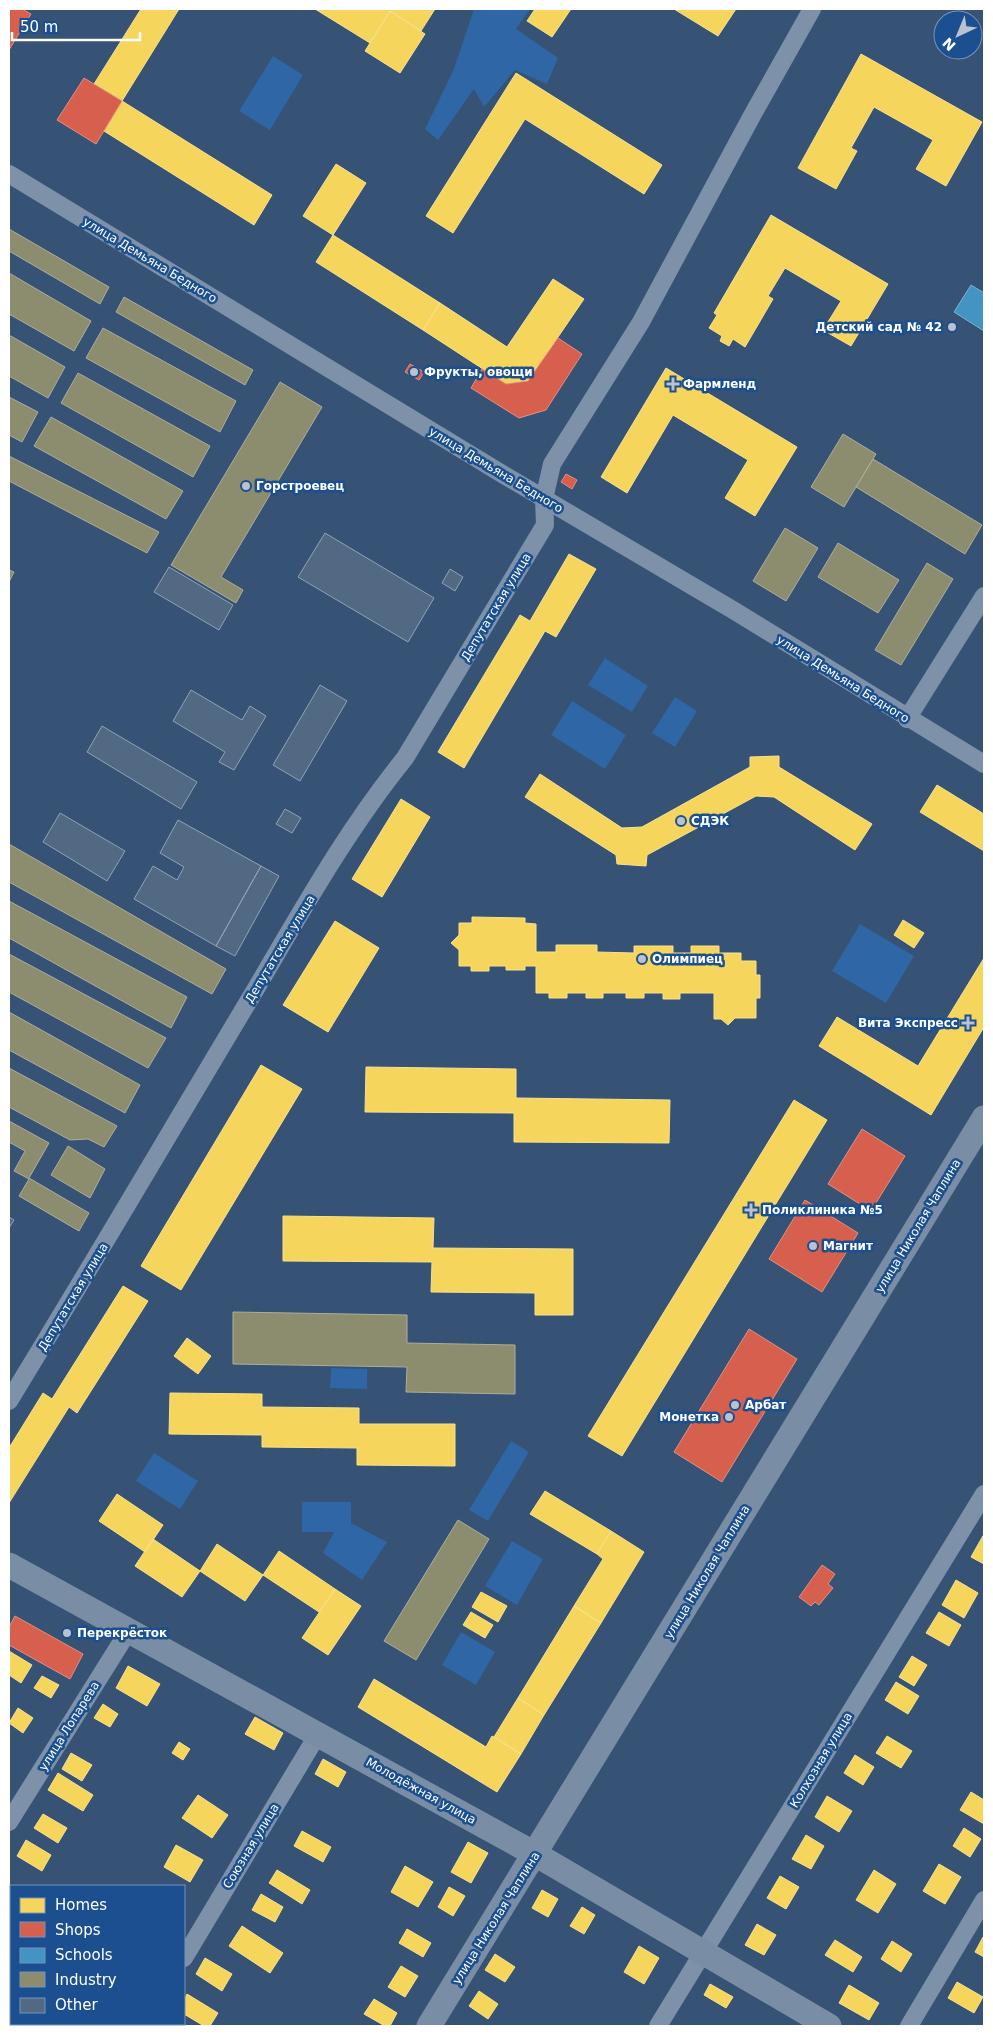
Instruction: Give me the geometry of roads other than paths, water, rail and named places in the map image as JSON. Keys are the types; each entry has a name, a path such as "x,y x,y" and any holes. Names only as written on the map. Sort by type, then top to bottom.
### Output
{"street":[{"name":"Депутатская улица","path":"9,1401 97,1257 323,876 389,777 405,758 545,525 544,499 552,464 641,322 754,112 812,9"},
{"name":"улица Демьяна Бедного","path":"9,174 544,499 733,610 907,719 984,764"},
{"path":"907,719 984,596"},
{"name":"улица Николая Чаплина","path":"429,2026 984,1118"},
{"name":"Колхозная улица","path":"658,2026 984,1494"},
{"name":"Молодёжная улица","path":"9,1565 535,1854 829,2026"},
{"name":"улица Лопарева","path":"9,1822 130,1630"},
{"name":"Союзная улица","path":"185,1956 318,1734"},
{"path":"909,2026 984,1900"},
{"path":"143,2025 147,2026"}],"place":[{"name":"Детский сад № 42","path":"952,327"},
{"name":"Фрукты, овощи","path":"414,372"},
{"name":"Фармленд","path":"673,384"},
{"name":"Горстроевец","path":"246,486"},
{"name":"СДЭК","path":"681,821"},
{"name":"Олимпиец","path":"642,959"},
{"name":"Вита Экспресс","path":"968,1023"},
{"name":"Поликлиника №5","path":"751,1210"},
{"name":"Магнит","path":"813,1246"},
{"name":"Арбат","path":"735,1405"},
{"name":"Монетка","path":"729,1417"},
{"name":"Перекрёсток","path":"67,1633"}]}
